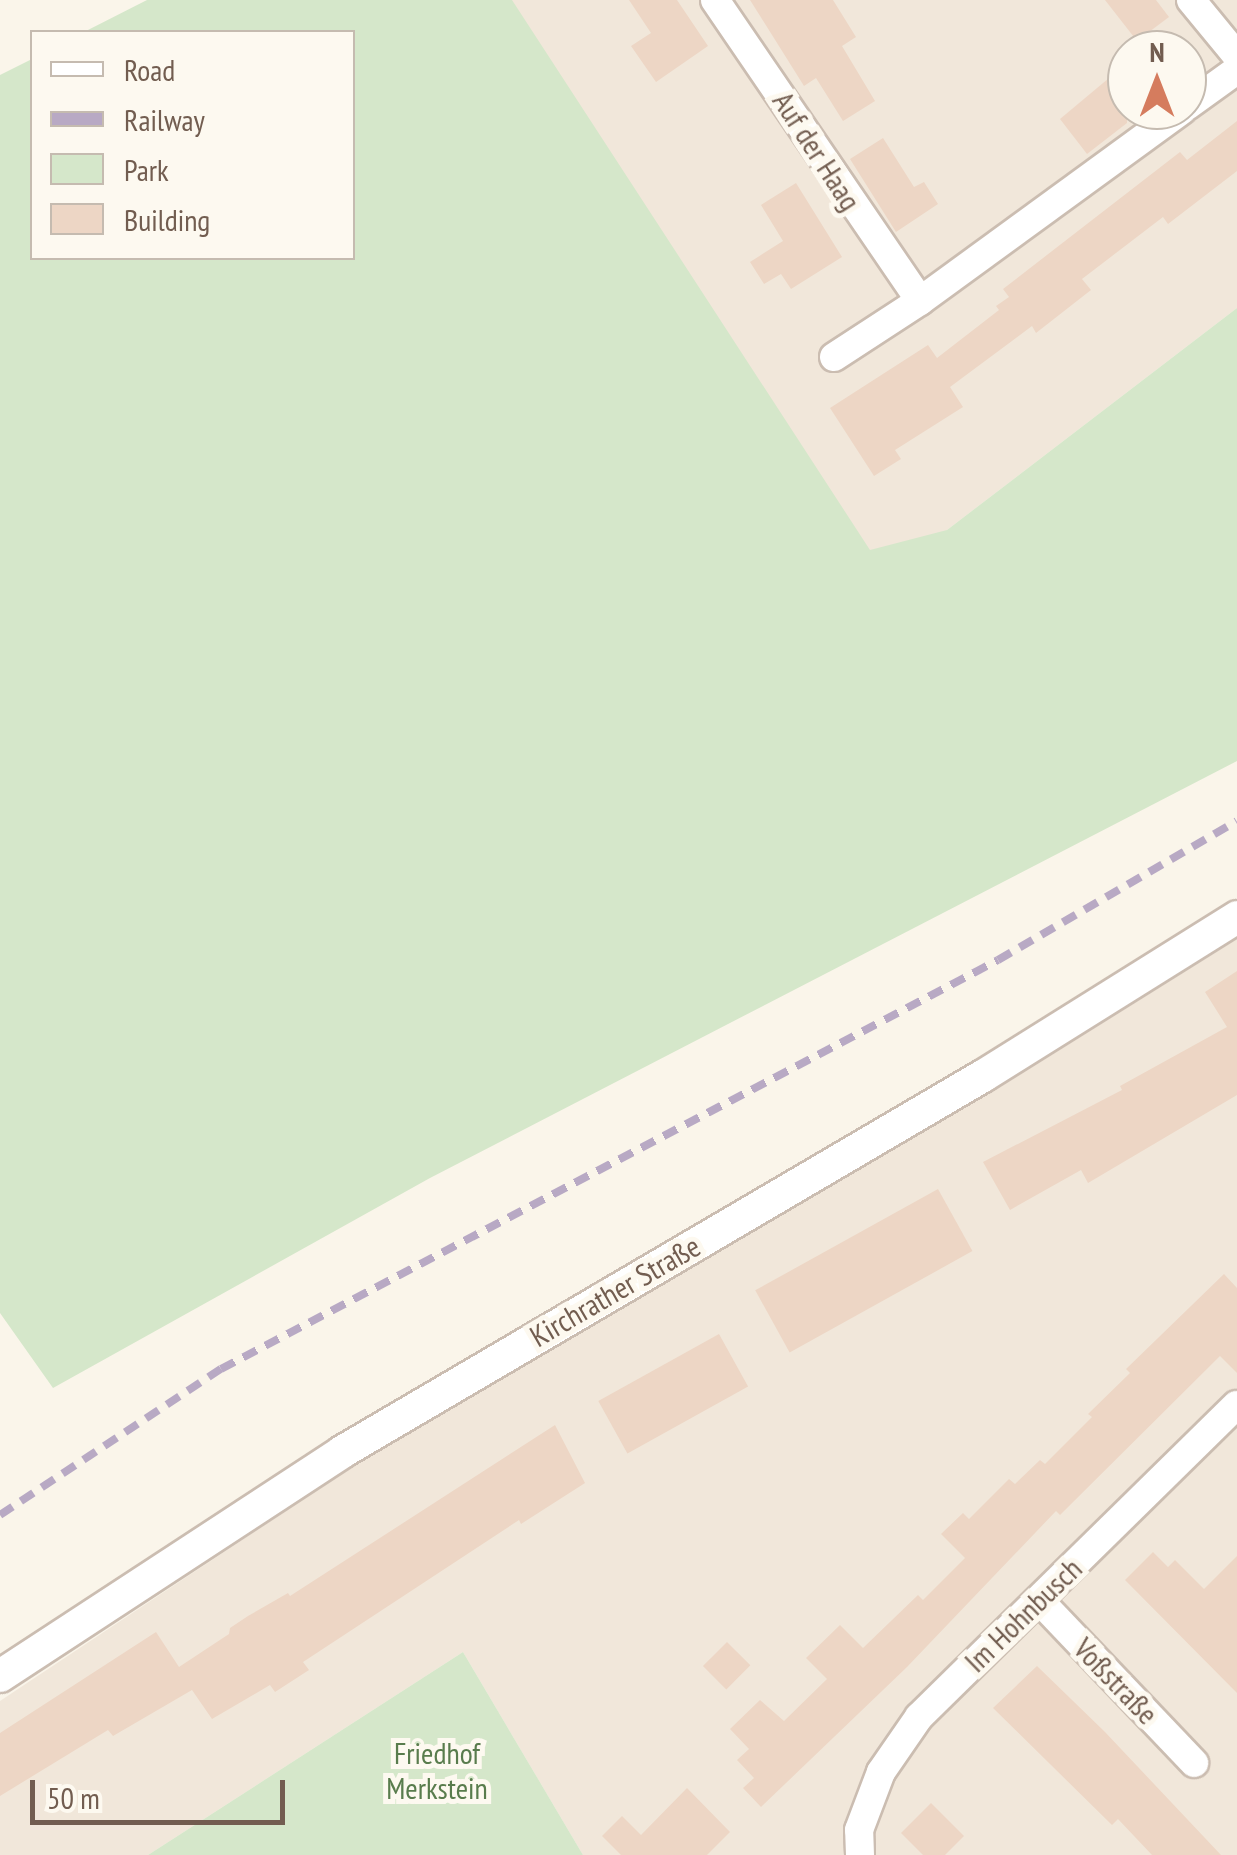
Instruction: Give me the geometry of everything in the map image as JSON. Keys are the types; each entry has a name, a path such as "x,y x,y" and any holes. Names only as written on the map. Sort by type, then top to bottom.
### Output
{"street":[{"name":"Auf der Haag","path":"715,0 920,301"},
{"path":"1190,0 1237,56"},
{"path":"1207,92 1237,70"},
{"path":"834,357 920,301 1155,130"},
{"name":"Kirchrather Straße","path":"0,1676 342,1452 983,1076 1237,917"},
{"name":"Im Hohnbusch","path":"860,1855 859,1830 881,1772 919,1717 1237,1405"},
{"name":"Voßstraße","path":"1038,1600 1194,1763"}],"shaded area":[{"path":"511,0 1237,0 1237,308 883,579"},
{"path":"1237,929 1237,1855 583,1855 463,1652 148,1855 0,1855 0,1701 340,1475"}],"green space":[{"path":"147,0 512,0 870,550 947,530 1237,308 1237,761 430,1178 53,1388 0,1313 0,75 30,60 30,260 355,260 355,30 88,30"},
{"name":"Friedhof Merkstein","path":"463,1652 583,1855 148,1855"}],"building":[{"path":"629,0 677,0 708,46 656,82 631,46 651,33"},
{"path":"750,0 833,0 856,37 842,46 875,101 843,121 816,78 804,86"},
{"path":"1105,0 1156,0 1169,17 1152,30 1128,30"},
{"path":"1107,80 1107,130 1118,130 1087,154 1060,119"},
{"path":"1237,121 1237,171 1168,224 1163,217 1082,279 1091,290 1036,333 1032,326 950,387 963,407 895,450 901,459 874,476 830,408 928,345 937,358 999,310 996,306 1009,297 1003,289 1180,152 1187,160"},
{"path":"883,138 914,187 924,182 938,204 896,232 850,159"},
{"path":"796,183 842,257 791,289 781,274 764,284 750,262 783,241 761,205"},
{"path":"1237,971 1237,1095 1088,1183 1081,1170 1010,1210 983,1162 1122,1090 1120,1086 1227,1027 1205,992"},
{"path":"938,1189 972,1251 790,1352 755,1290"},
{"path":"1224,1274 1237,1288 1237,1373 1220,1356 1060,1515 1056,1511 907,1667 761,1807 743,1788 754,1778 737,1760 749,1749 730,1729 760,1700 784,1721 827,1679 806,1658 840,1625 863,1648 918,1595 923,1600 965,1558 941,1534 963,1513 969,1519 1009,1479 1015,1484 1040,1460 1045,1464 1130,1373 1126,1369"},
{"path":"719,1334 748,1386 627,1453 598,1401"},
{"path":"555,1425 585,1483 521,1524 519,1520 303,1662 309,1670 275,1692 270,1685 212,1719 192,1690 113,1736 108,1730 0,1796 0,1733 156,1632 179,1667 229,1634 230,1628 248,1616 288,1593 290,1596"},
{"path":"1153,1552 1168,1567 1175,1560 1204,1589 1237,1556 1237,1693 1125,1580"},
{"path":"727,1642 750,1665 726,1689 703,1666"},
{"path":"1037,1666 1221,1855 1152,1855 1118,1819 1112,1825 993,1708"},
{"path":"687,1788 730,1832 707,1855 621,1855 602,1836 622,1816 641,1835"},
{"path":"931,1803 964,1836 945,1855 923,1855 901,1833"}],"railway":[{"path":"0,1515 221,1369 998,960 1237,821"}]}
